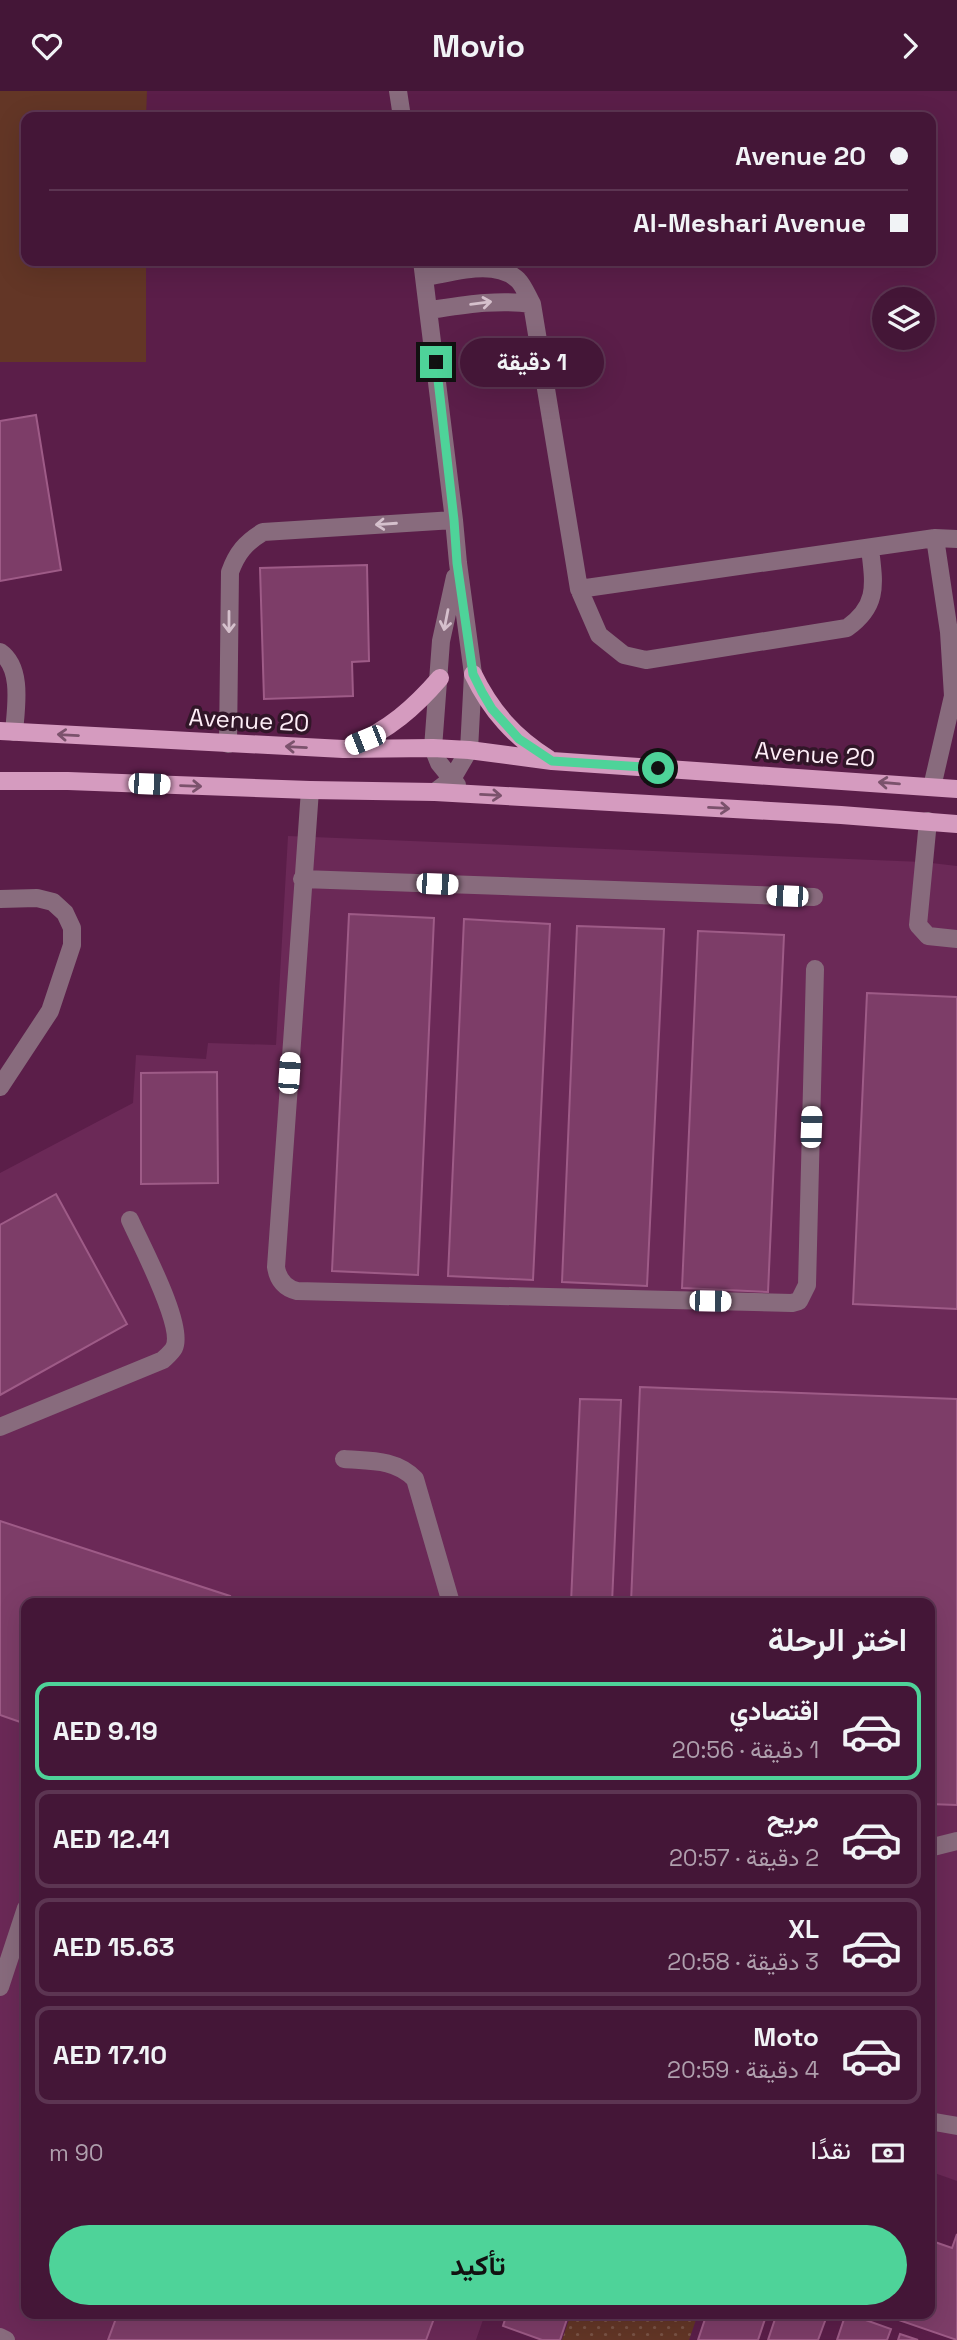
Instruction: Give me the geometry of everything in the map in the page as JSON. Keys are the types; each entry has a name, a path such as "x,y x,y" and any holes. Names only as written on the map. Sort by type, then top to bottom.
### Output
{"main road":[{"path":"473,674 492,709 505,725 519,739 552,761"},
{"path":"343,749 365,740 396,721 424,697 440,678"},
{"name":"Avenue 20","path":"7,732 343,749 468,750 552,761 957,789"},
{"path":"0,781 435,792 957,824"}],"street":[{"path":"398,91 400,112"},
{"path":"435,792 452,779 468,750 473,674 457,563 424,269 484,268 508,273 519,281 532,304 579,589 599,635 624,655 646,660 847,628 863,617 872,592 874,584 870,548"},
{"path":"429,310 489,301 532,304"},
{"path":"228,744 230,572 236,556 247,542 262,532 454,520"},
{"path":"579,589 935,538 957,530"},
{"path":"935,538 957,539"},
{"path":"932,787 953,695 953,631 935,538"},
{"path":"457,563 442,641 433,748 439,762 465,794"},
{"path":"0,652 12,664 16,688 7,732"},
{"path":"310,790 276,1267 277,1274 285,1285 298,1291 792,1303 799,1301 807,1285 815,969"},
{"path":"928,821 918,925 928,936 957,939"},
{"path":"302,879 814,897"},
{"path":"0,899 37,898 53,902 65,913 72,928 72,945 50,1010 0,1087"},
{"path":"0,1427 163,1360 174,1348 177,1334 173,1317 130,1220"},
{"path":"344,1459 395,1465 415,1479 450,1598"},
{"path":"935,1846 957,1841"},
{"path":"0,1987 21,1924"},
{"path":"935,2122 957,2126"},
{"path":"0,2337 6,2340"}],"shaded area":[{"path":"0,91 147,91 146,112 21,112 21,266 146,266 146,362 0,362"},
{"path":"288,836 923,862 957,866 957,2181 935,2173 935,1598 21,1598 21,2319 483,2319 476,2340 0,2340 0,1173 133,1103 136,1055 206,1059 208,1043 276,1045"},
{"path":"569,2319 696,2319 689,2340 562,2340"}],"building":[{"path":"36,415 61,570 0,581 0,421"},
{"path":"367,565 369,661 352,662 353,696 264,699 260,568"},
{"path":"349,914 434,918 418,1275 332,1271"},
{"path":"464,919 550,924 533,1280 448,1276"},
{"path":"577,926 664,929 647,1286 562,1282"},
{"path":"698,931 784,935 768,1292 682,1288"},
{"path":"867,993 957,997 957,1309 853,1304"},
{"path":"217,1072 218,1183 141,1184 141,1073"},
{"path":"56,1194 127,1324 0,1395 0,1225"},
{"path":"640,1387 957,1399 957,1805 935,1804 935,1598 631,1598"},
{"path":"580,1399 621,1400 612,1598 571,1598"},
{"path":"0,1521 230,1596 21,1598 21,1722 0,1715"},
{"path":"957,2234 957,2340 896,2319 935,2319 935,2242 952,2248"},
{"path":"116,2319 434,2319 426,2340 108,2340"},
{"path":"505,2319 567,2319 560,2340 542,2340 503,2326"},
{"path":"705,2319 765,2319 758,2340 698,2340"},
{"path":"775,2319 826,2319 818,2340 768,2340"},
{"path":"844,2319 863,2319 891,2329 887,2340 837,2340"},
{"path":"900,2334 918,2340 898,2340"}],"route":[{"path":"436,362 457,563 473,674 482,692 492,709 519,739 552,761 658,768"}]}
